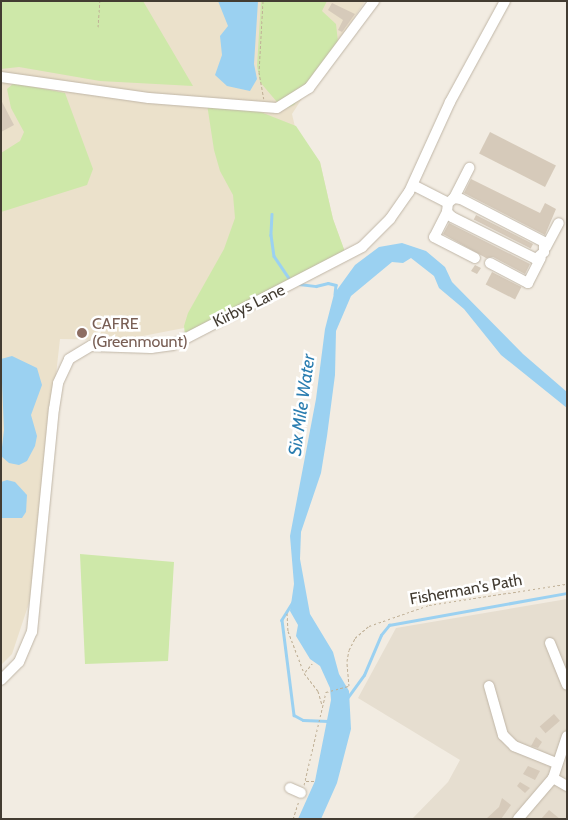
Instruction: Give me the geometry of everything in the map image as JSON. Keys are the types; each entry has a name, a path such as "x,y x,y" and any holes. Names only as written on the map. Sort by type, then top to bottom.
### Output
{"street":[{"path":"1,77 150,98 232,102 266,110 288,103 309,88 374,1"},
{"name":"Kirbys Lane","path":"1,680 19,662 32,632 53,418 62,370 77,352 91,346 151,350 179,342 350,255 390,219 414,185 440,124 505,1"},
{"path":"469,168 434,237 475,258"},
{"path":"414,185 450,204 536,259 541,258"},
{"path":"450,204 461,199 536,238 546,247"},
{"path":"490,264 528,282 559,223"},
{"path":"175,330 179,342"},
{"path":"550,643 563,666 567,684"},
{"path":"489,686 503,735 514,746 556,763"},
{"path":"518,819 553,778 556,763 567,736"},
{"path":"553,778 567,786"},
{"path":"290,788 302,793"}],"path":[{"path":"98,27 100,1"},
{"path":"263,1 259,72 266,110"},
{"name":"Fisherman's Path","path":"323,705 326,692 349,686 349,650 355,638 369,626 429,605 567,584"},
{"path":"287,613 288,631 304,673 318,691 323,705 320,717 321,723 293,819"},
{"path":"304,673 312,664"},
{"path":"305,781 315,781"}],"shaded area":[{"name":"CAFRE (Greenmount)","path":"1,1 365,1 292,114 295,127 320,162 333,219 345,252 184,328 122,340 60,339 31,597 12,654 1,665"},
{"path":"567,599 567,819 412,819 448,782 460,760 358,698 396,628"}],"green space":[{"path":"1,1 143,1 193,86 100,81 19,67 1,69"},
{"path":"261,1 327,1 322,11 336,24 338,42 294,105 287,108 277,102 260,82 257,66"},
{"path":"14,83 65,93 93,169 87,185 1,212 1,153 20,141 24,132 11,108 7,89"},
{"path":"207,104 258,111 296,126 320,162 333,219 345,252 185,335 184,326 188,313 224,249 235,218 233,195 220,171 214,150"},
{"path":"80,554 174,562 168,661 85,664"}],"water":[{"path":"218,1 258,1 254,64 257,79 250,91 227,86 215,75 222,55 220,36 228,26"},
{"path":"402,243 426,251 445,267 452,282 523,354 567,392 567,408 501,355 464,309 439,288 434,276 411,258 403,263 392,262 351,296 336,331 335,375 327,436 321,473 301,532 300,559 310,614 333,652 339,674 349,691 351,729 337,783 321,819 298,819 315,781 331,700 330,688 320,666 310,659 296,636 298,625 290,611 294,584 290,536 316,399 325,329 334,294 355,265 379,247"},
{"path":"12,356 37,368 42,385 31,415 37,436 35,446 27,461 19,465 9,463 1,456 4,430 1,359"},
{"path":"7,480 15,482 27,495 26,512 22,518 1,518 1,482"}],"building":[{"path":"332,3 355,14 342,32 338,30 343,20 328,10"},
{"path":"1,100 14,125 1,132"},
{"path":"490,132 556,166 545,187 479,153"},
{"path":"471,179 540,213 545,203 556,209 545,235 464,193"},
{"path":"476,215 533,244 531,249 474,219"},
{"path":"449,223 530,264 525,274 493,257 486,258 443,234"},
{"path":"475,265 481,268 477,274 471,271"},
{"path":"492,272 521,287 515,299 486,284"},
{"path":"554,714 560,721 546,733 540,726"},
{"path":"536,737 542,742 538,748 531,746"},
{"path":"528,766 540,771 535,780 523,774"},
{"path":"520,782 530,788 525,793 517,786"},
{"path":"502,798 511,805 501,819 486,819 499,807"},
{"path":"549,810 560,819 541,819"}],"waterway":[{"path":"272,214 271,235 274,256 289,278"},
{"path":"299,284 316,286 328,283 336,285 335,294"},
{"path":"348,697 364,675 381,635 389,625 567,593"},
{"path":"295,599 282,620 294,715 303,720 328,721"}],"place":[{"name":"CAFRE (Greenmount)","path":"82,333"}],"water label":[{"name":"Six Mile Water","path":"302,405"}]}
